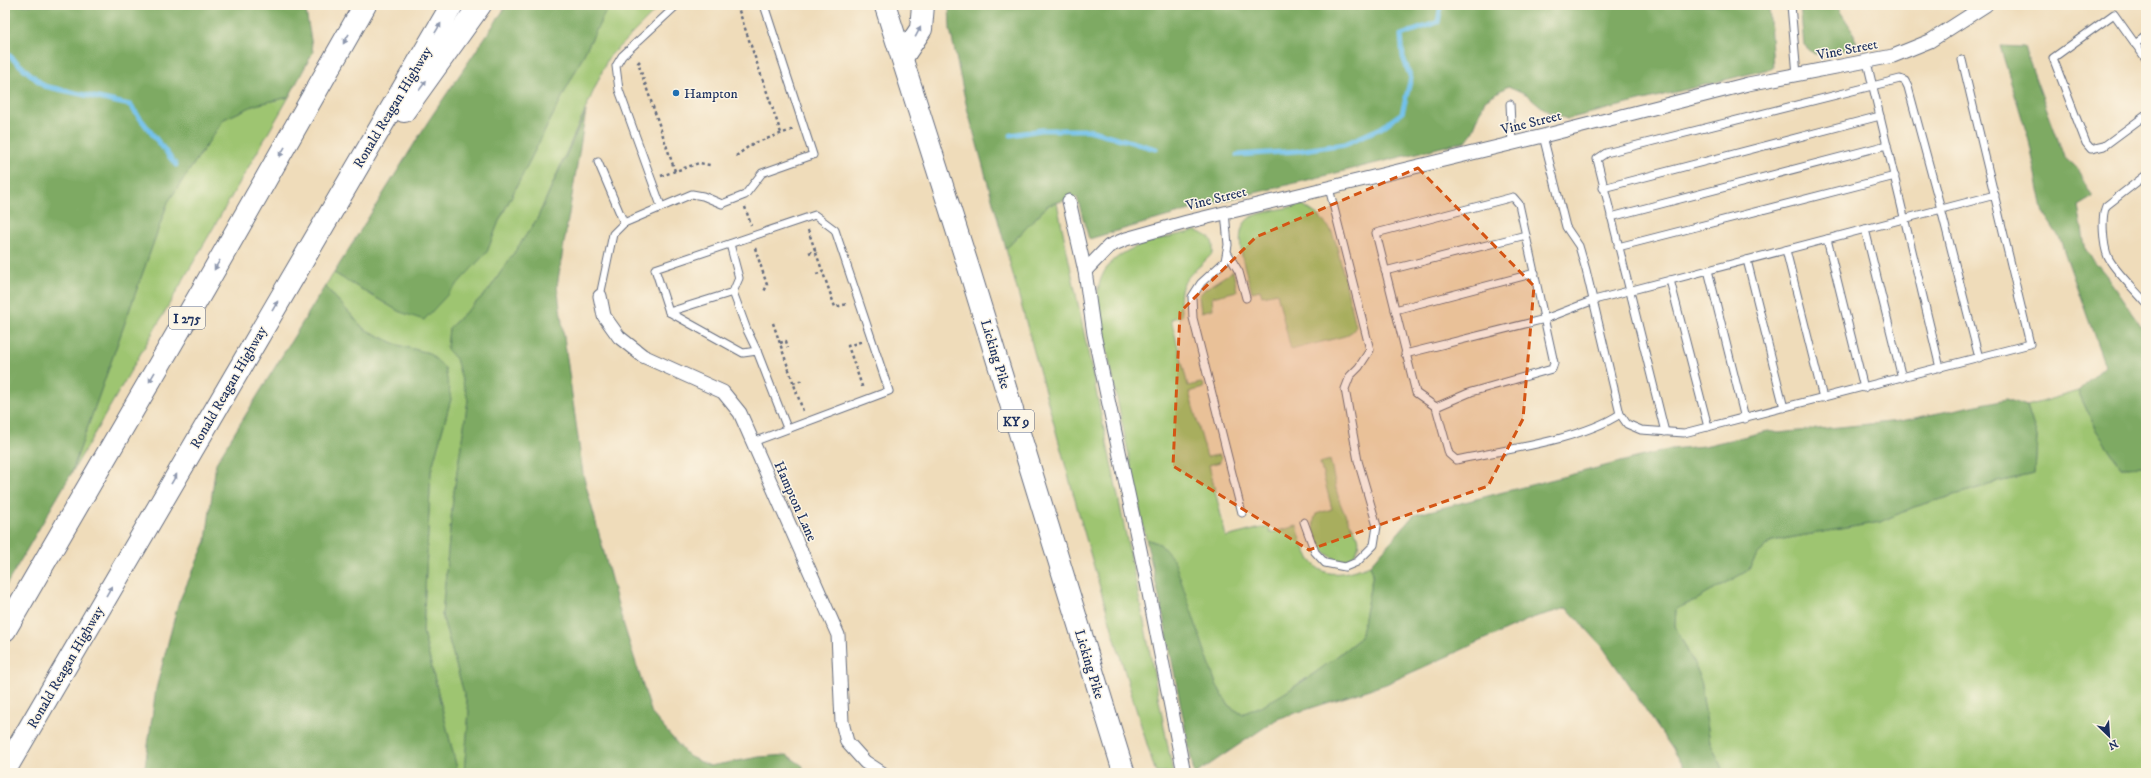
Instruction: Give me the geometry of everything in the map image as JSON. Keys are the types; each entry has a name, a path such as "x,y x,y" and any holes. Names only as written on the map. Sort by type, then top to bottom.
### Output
{"highway":[{"name":"I 275","path":"5,630 209,279 365,5"},
{"name":"Ronald Reagan Highway","path":"5,770 326,218 452,5"},
{"path":"326,218 480,5"},
{"path":"903,56 921,29 923,5"}],"main road":[{"name":"Licking Pike","path":"886,5 1124,773"}],"street":[{"name":"Vine Street","path":"1085,272 1109,246 1126,239 1225,212 1512,144 1748,84 1893,56 1930,41 1986,5"},
{"path":"1069,201 1085,272 1094,334 1145,573 1184,773"},
{"name":"Hampton Lane","path":"600,296 604,316 619,337 643,356 722,392 740,413 838,635 842,722 847,742 865,762 882,773"}],"lane":[{"path":"661,206 619,90 616,66 622,56 678,5"},
{"path":"600,296 613,234 624,223 692,194 703,196 722,204 741,197 753,187 762,173 813,155 764,5"},
{"path":"1791,5 1797,75"},
{"path":"2146,59 2114,14 2053,58 2086,143 2091,149 2104,146 2146,114"},
{"path":"2135,44 2146,36"},
{"path":"1543,136 1566,227 1579,246 1594,300 1620,414 1628,424 1641,430 1684,433 1745,419 2030,344 1962,60"},
{"path":"1867,62 1940,368"},
{"path":"1664,432 1597,159 1606,153 1900,79 1905,81 1941,209 1979,358"},
{"path":"1510,104 1512,144"},
{"path":"1603,188 1880,116"},
{"path":"1611,217 1887,145"},
{"path":"598,162 624,223"},
{"path":"2146,175 2106,206 2103,213 2108,258 2146,303"},
{"path":"1618,247 1895,176"},
{"path":"1304,522 1315,552 1325,563 1345,567 1357,562 1374,545 1377,526 1358,461 1345,389 1350,376 1359,367 1370,350 1329,188"},
{"path":"1405,354 1545,319 1594,300 1995,195"},
{"path":"1436,407 1471,392 1552,370 1554,363 1519,204 1512,197 1376,233 1405,354 1416,393 1436,407 1449,454 1456,460 1545,442 1606,424 1620,414"},
{"path":"1225,212 1228,245 1225,261 1201,283 1192,297 1194,318 1242,513"},
{"path":"753,442 889,391 835,230 815,215 655,269 670,312 743,353 757,351"},
{"path":"1865,229 1902,378"},
{"path":"1385,271 1526,235"},
{"path":"1827,239 1864,388"},
{"path":"730,244 739,278 733,292 787,428"},
{"path":"1786,250 1823,398"},
{"path":"1227,252 1239,272 1246,298"},
{"path":"1747,260 1784,408"},
{"path":"1708,270 1745,419"},
{"path":"1394,310 1535,274"},
{"path":"1670,280 1708,427"},
{"path":"670,312 733,292"}],"path":[{"path":"737,5 781,134"},
{"path":"640,61 638,63 675,171"},
{"path":"736,156 752,144 804,125"},
{"path":"651,179 699,163 710,165"},
{"path":"741,197 755,236"},
{"path":"802,232 809,230 834,307 847,302 849,309"},
{"path":"762,245 755,248 767,285 764,292"},
{"path":"809,253 816,250"},
{"path":"816,274 823,272"},
{"path":"773,323 803,411 810,409"},
{"path":"857,393 864,391 848,346 860,342 858,336"},
{"path":"780,343 786,341 788,348"},
{"path":"793,383 803,380"}],"highlighted area":[{"path":"1418,168 1534,286 1523,419 1488,486 1309,550 1173,466 1180,312 1256,237"}],"green space":[{"path":"5,5 305,5 313,52 289,97 255,105 224,119 168,202 71,474 5,587"},
{"path":"507,5 609,5 499,221 487,252 424,320 400,312 334,273 429,120"},
{"path":"609,5 661,5 608,58 537,219 488,291 449,328 447,349 456,358 468,400 453,498 442,615 469,711 464,773 458,773 423,632 431,471 451,399 429,353 398,345 364,329 325,286 334,273 400,312 487,252 499,221"},
{"path":"949,5 1769,5 1773,68 1567,119 1548,112 1526,94 1508,86 1485,100 1472,133 1466,141 1218,202 1089,239 1077,197 1048,205 1006,249 967,108 950,29"},
{"path":"1800,5 1836,5 1854,33 1856,47 1832,53 1814,54 1804,45"},
{"path":"2000,46 2024,47 2064,156 2076,167 2093,197 2078,206 2086,251 2106,275 2146,333 2146,466 2121,467 2096,430 2078,391 2105,366 2059,237 2044,214 2029,141"},
{"path":"289,97 71,474 168,202 224,119 255,105"},
{"path":"586,111 557,286 583,474 621,616 652,714 688,756 710,766 759,757 787,755 803,766 803,773 464,773 469,711 442,615 453,498 468,400 456,359 447,349 449,328 488,291 537,219"},
{"path":"1057,203 1143,617 1173,773 1156,773 1097,577 1006,249 1048,205"},
{"path":"1303,205 1319,216 1331,230 1336,243 1356,326 1353,331 1345,336 1291,350 1277,293 1262,296 1260,290 1252,292 1241,252 1240,241 1241,232 1245,223 1251,217"},
{"path":"1195,231 1210,238 1213,245 1212,254 1191,274 1182,286 1180,304 1182,316 1171,319 1188,386 1201,383 1204,385 1203,388 1189,392 1207,457 1219,455 1221,457 1220,462 1209,465 1226,537 1269,526 1270,533 1297,526 1307,554 1313,564 1321,570 1330,573 1341,573 1370,565 1373,573 1360,638 1322,668 1268,704 1242,714 1229,706 1216,684 1196,626 1160,544 1146,539 1100,316 1098,292 1099,285 1104,272 1113,261 1125,252 1138,246 1167,237"},
{"path":"1233,271 1237,291 1212,297 1213,309 1201,312 1199,296 1205,289"},
{"path":"325,286 364,329 398,345 429,353 445,368 451,399 431,471 423,632 458,773 144,773 156,689 178,604 206,541 216,463"},
{"path":"2078,391 2096,430 2121,467 2146,466 2146,773 1724,773 1710,742 1699,674 1675,626 1676,609 1696,600 1747,571 1758,554 1772,541 1880,522 1914,507 2002,481 2035,474 2037,437 2027,406"},
{"path":"2006,399 2027,406 2037,437 2035,474 2002,481 1914,507 1880,522 1772,541 1758,554 1747,571 1696,600 1676,609 1675,626 1699,674 1710,742 1724,773 1689,773 1602,646 1567,608 1532,618 1386,684 1277,719 1197,773 1194,773 1163,615 1146,539 1160,544 1174,560 1216,684 1229,706 1242,714 1289,690 1333,660 1360,638 1373,574 1370,565 1414,515 1671,449 1704,446 1768,431 1778,433 1900,421"},
{"path":"1330,460 1341,504 1359,539 1355,554 1348,559 1340,560 1325,552 1315,535 1314,525 1316,514 1332,509 1320,463"}],"waterway":[{"path":"1237,155 1297,151 1345,144 1381,128 1402,113 1411,78 1403,57 1401,35 1438,22 1441,5"},
{"path":"5,52 44,86 130,105 176,165"},
{"path":"1011,135 1041,130 1089,130 1156,149"}],"place":[{"name":"Hampton","path":"676,93"}]}
